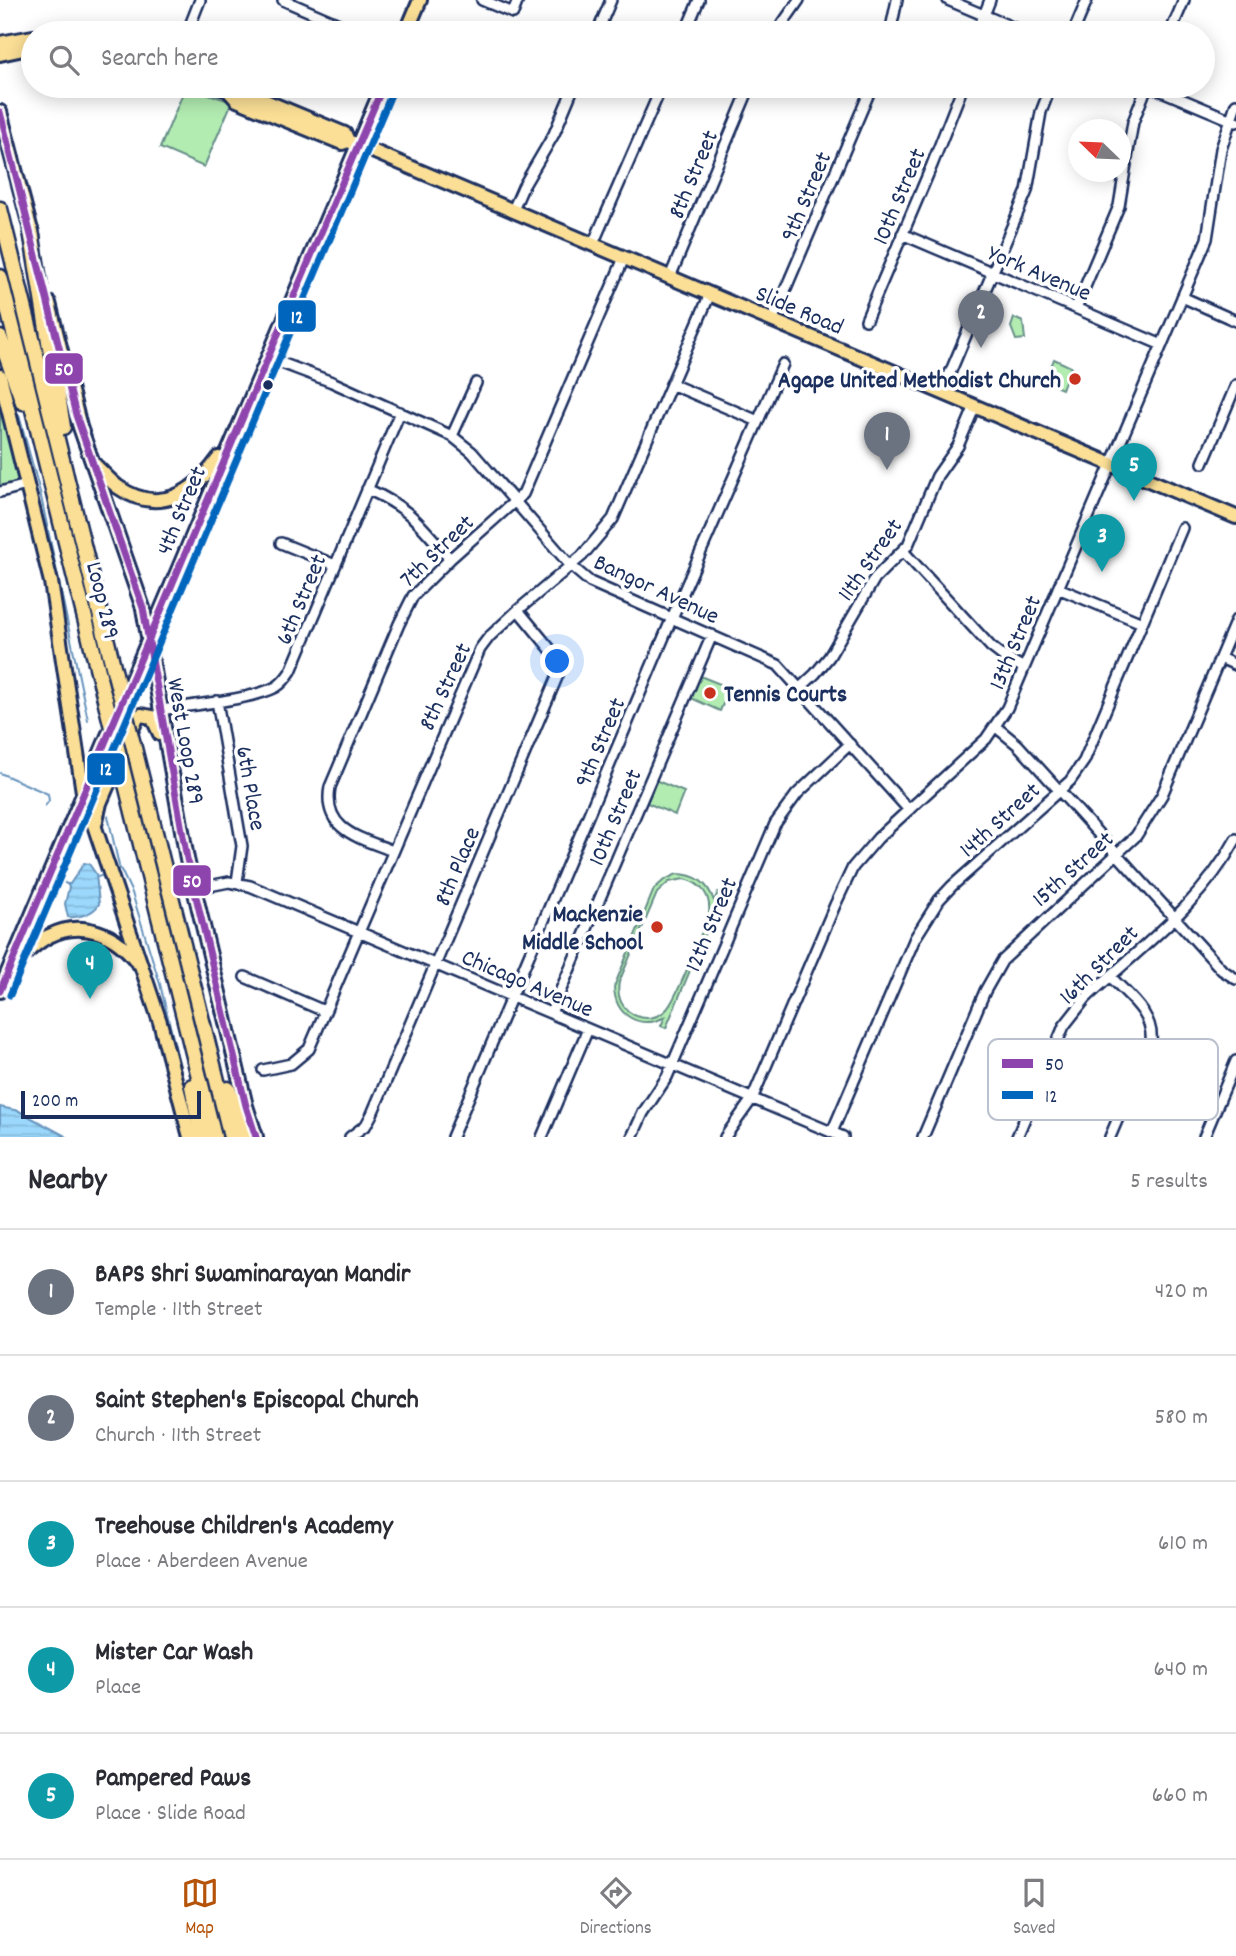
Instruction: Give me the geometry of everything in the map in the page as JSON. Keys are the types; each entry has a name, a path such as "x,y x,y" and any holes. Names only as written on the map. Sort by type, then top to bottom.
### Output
{"highway":[{"name":"Loop 289","path":"0,209 231,1137"},
{"path":"31,231 76,515"},
{"name":"Loop 289","path":"0,277 214,1137"},
{"path":"0,338 55,500"},
{"path":"175,981 202,1137"},
{"path":"200,1011 245,1137"}],"main road":[{"path":"411,21 420,0"},
{"path":"0,43 21,39"},
{"path":"0,54 21,50"},
{"name":"Slide Road","path":"258,98 345,134 353,143 1236,517"},
{"name":"4th Street","path":"0,990 268,358 353,143 377,98"},
{"name":"West Loop 289","path":"0,112 74,407 143,608 194,889 246,1106 256,1137"},
{"path":"0,376 51,582 83,792 159,1022 190,1137"},
{"path":"91,462 125,491 146,499 168,499 202,481 234,438"},
{"path":"95,832 100,803 141,715 152,717 157,724 170,768"},
{"path":"9,969 51,935 65,930 84,929 101,933 119,943 130,952 143,971"}],"street":[{"path":"194,21 200,0"},
{"path":"283,0 326,21"},
{"path":"482,0 513,13 518,0"},
{"path":"602,21 611,0"},
{"path":"690,21 699,0"},
{"path":"784,21 799,0"},
{"path":"893,21 897,0"},
{"path":"948,0 998,21"},
{"path":"982,21 990,0"},
{"path":"1078,21 1087,0"},
{"path":"1175,21 1184,0"},
{"path":"513,211 523,187 554,134 569,98"},
{"path":"593,244 657,98"},
{"name":"8th Street","path":"670,277 745,98"},
{"name":"9th Street","path":"772,321 867,98"},
{"name":"10th Street","path":"866,320 958,98"},
{"path":"942,392 1027,191 1041,112 1046,98"},
{"path":"1076,308 1119,206 1133,122 1144,98"},
{"path":"1178,98 1233,121"},
{"name":"13th Street","path":"724,1137 752,1099 844,884 864,853 979,745 996,727 1007,708 1207,239 1221,149 1233,121 1236,104"},
{"name":"York Avenue","path":"902,234 1162,345"},
{"name":"7th Street","path":"393,851 339,825 329,804 327,779 406,607 422,585 523,494 624,258"},
{"name":"8th Street","path":"263,1070 291,1064 309,1049 475,657 489,637 594,545 613,519 710,294"},
{"path":"1182,297 1236,321"},
{"name":"Bangor Avenue","path":"268,358 332,382 452,436 472,452 570,565 590,582 778,665 909,810"},
{"name":"9th Street","path":"452,1137 783,364"},
{"path":"452,436 476,383"},
{"path":"671,384 758,421"},
{"path":"1203,463 1236,386"},
{"name":"11th Street","path":"800,688 829,657 875,578 903,551 913,536 937,476 958,446 975,407"},
{"name":"6th Street","path":"161,710 264,691 283,682 291,671 400,412"},
{"path":"0,492 27,485"},
{"path":"367,489 390,499 411,514 450,559"},
{"name":"14th Street","path":"832,1132 905,960 928,916 952,886 1070,780 1084,761 1182,528"},
{"path":"281,543 335,565"},
{"path":"903,551 991,647 1024,668"},
{"path":"1058,588 1142,624"},
{"name":"8th Place","path":"350,1137 366,1125 372,1114 558,675 556,656 518,610"},
{"name":"15th Street","path":"923,1137 985,991 1002,961 1136,836 1162,796 1236,620"},
{"name":"10th Street","path":"551,1013 712,635"},
{"path":"1220,658 1236,665"},
{"name":"6th Place","path":"217,701 228,791 242,846 237,882"},
{"path":"996,727 1018,745 1222,970 1236,979"},
{"name":"12th Street","path":"632,1137 643,1112 662,1086 672,1065 775,824 797,794 850,744"},
{"name":"16th Street","path":"1058,1039 1064,1026 1086,998 1198,895 1236,839"},
{"path":"194,889 237,882"},
{"name":"Chicago Avenue","path":"237,882 843,1137"},
{"path":"1110,976 1145,1013 1152,1032 1151,1039"},
{"path":"245,977 324,1011"},
{"path":"542,1137 588,1029"},
{"path":"1218,1104 1236,1061"},
{"name":"16th Street","path":"1017,1137 1024,1120"},
{"path":"1110,1137 1117,1120"},
{"path":"1204,1137 1211,1120"}],"green space":[{"path":"181,98 220,98 232,102 204,167 160,148"},
{"path":"1014,318 1023,322 1025,339 1016,340 1011,327"},
{"path":"1054,359 1071,367 1062,389 1045,382"},
{"path":"0,396 20,476 17,483 0,487"},
{"name":"Tennis Courts","path":"700,676 730,688 720,711 691,698"},
{"path":"655,780 684,792 675,815 645,802"},
{"path":"677,874 690,876 705,885 714,901 718,892 722,894 666,1028 661,1026 665,1017 647,1022 630,1018 619,1006 614,987 654,889","holes":["684,879 700,887 707,896 709,914 672,1002 663,1013 648,1018 638,1016 623,1005 619,982 657,893 669,882"]}],"water":[{"path":"84,863 89,864 96,874 99,904 85,915 68,917 65,904 69,887 67,884 70,884"},
{"path":"0,1107 19,1111 67,1137 0,1137"}],"waterway":[{"path":"19,415 40,492 88,720"},
{"path":"0,773 48,794 49,801 45,806"},
{"path":"108,816 119,866"},
{"path":"116,870 120,868 132,893 160,984 185,1088"},
{"path":"97,877 101,876"},
{"path":"60,881 67,884"}],"transit line":[{"name":"50","path":"0,991 378,98"},
{"name":"12","path":"10,995 390,98"},
{"name":"50","path":"0,112 76,415 143,608 187,859 246,1106 256,1137"}],"place":[{"name":"Saint Stephen's Episcopal Church","path":"981,348"},
{"name":"Agape United Methodist Church","path":"1075,379"},
{"name":"BAPS Shri Swaminarayan Mandir","path":"887,470"},
{"name":"Pampered Paws","path":"1134,501"},
{"name":"Treehouse Children's Academy","path":"1102,572"},
{"name":"Tennis Courts","path":"710,693"},
{"name":"Mackenzie Middle School","path":"657,927"},
{"name":"Mister Car Wash","path":"90,999"}]}
